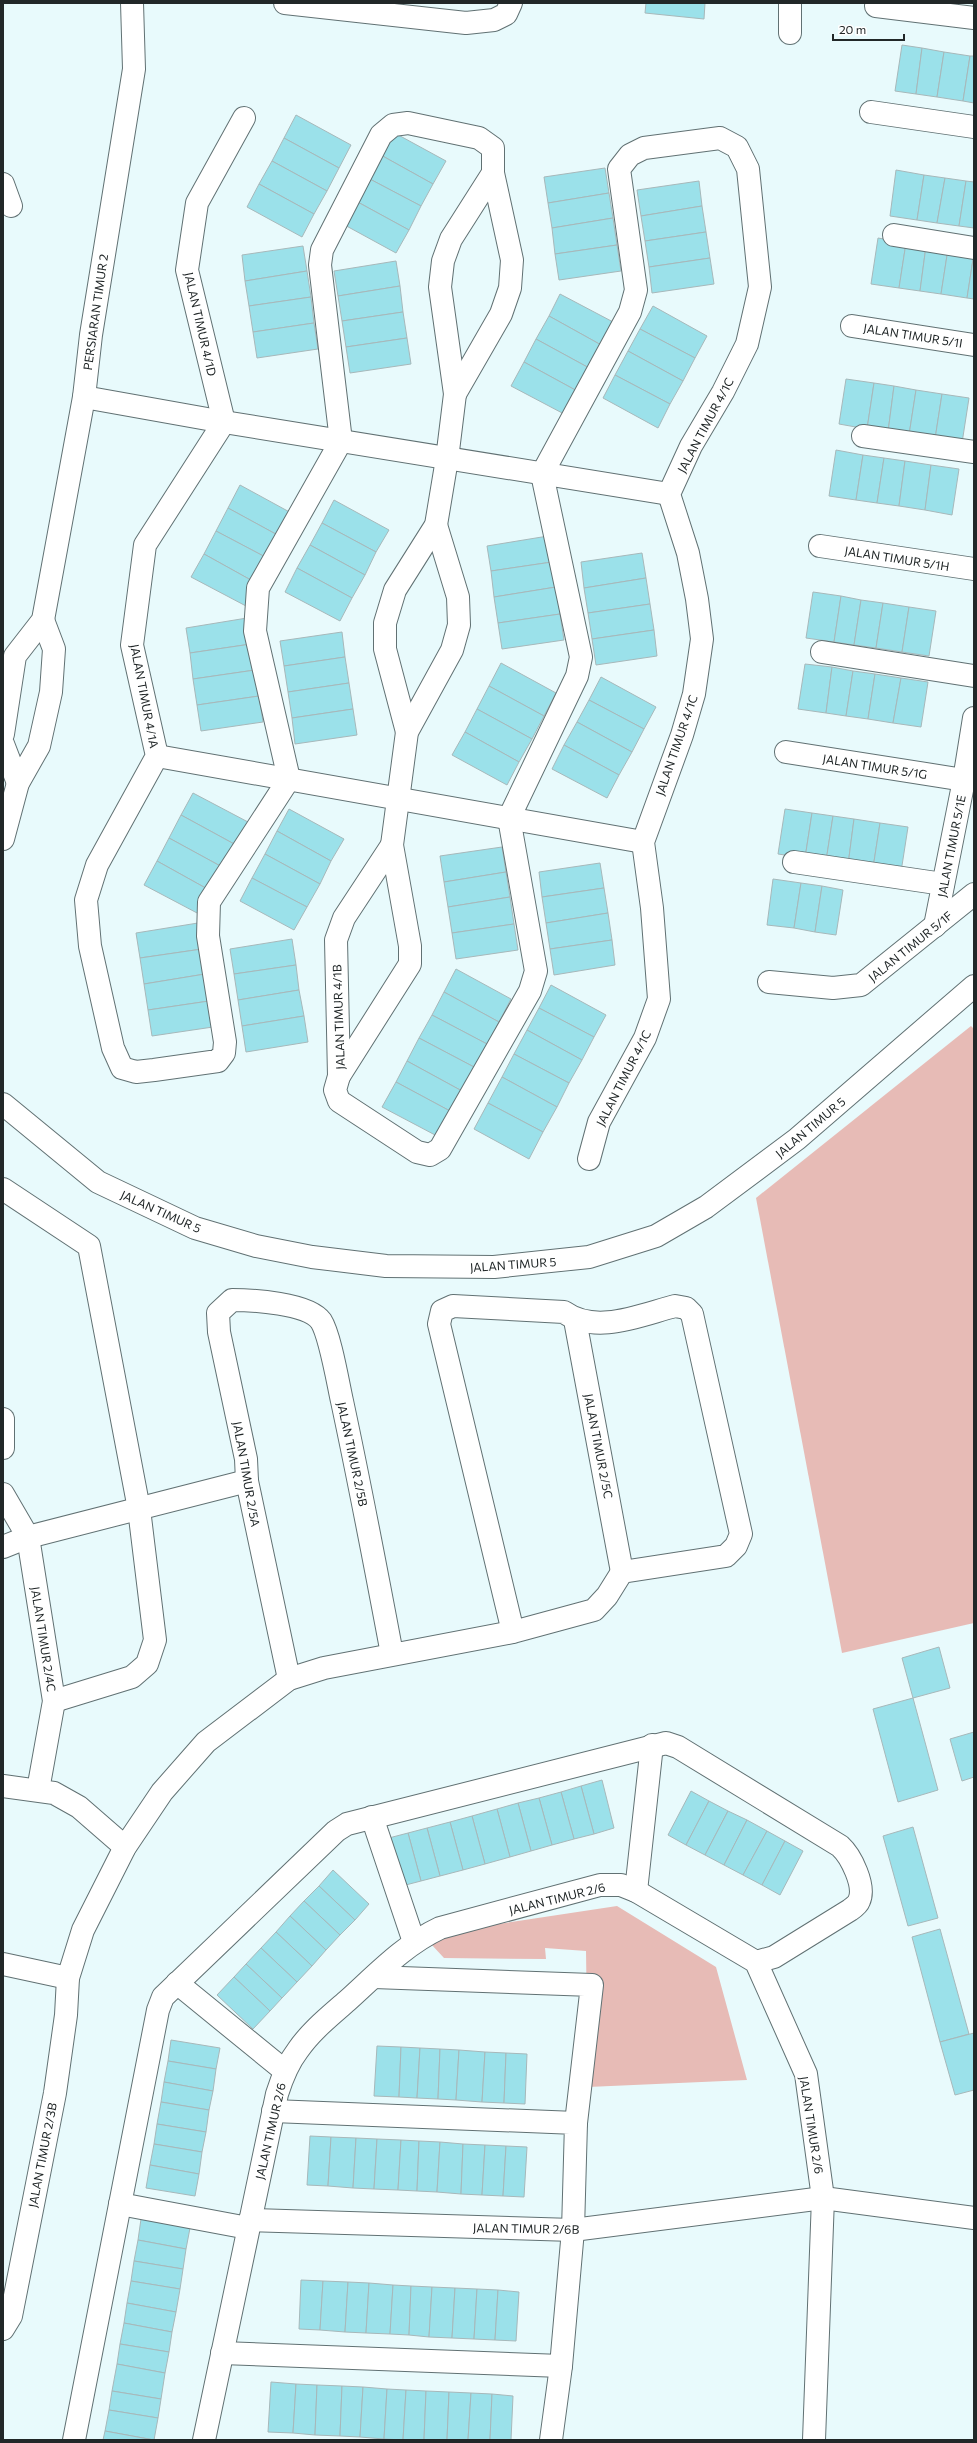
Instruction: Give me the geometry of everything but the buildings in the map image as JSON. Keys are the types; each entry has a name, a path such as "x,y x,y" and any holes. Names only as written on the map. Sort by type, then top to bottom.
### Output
{"street":[{"name":"PERSIARAN TIMUR 2","path":"3,734 15,656 43,620 84,397 93,319 134,69 132,3"},
{"path":"286,3 388,8 466,24 494,20 506,14 511,3"},
{"path":"790,3 790,33"},
{"path":"876,6 974,18"},
{"path":"871,112 974,127"},
{"name":"JALAN TIMUR 4/1D","path":"224,422 187,270 196,203 244,118"},
{"path":"289,778 254,631 258,588 341,441 320,265 322,250 381,135 394,125 408,123 479,138 493,148 493,173 512,260 510,288 501,314 454,394"},
{"name":"JALAN TIMUR 4/1C","path":"542,474 630,312 634,298 636,290 619,169 630,155 644,148 720,138 737,147 748,169 760,287 747,344 723,392 691,446 670,494 688,553 697,599 702,639 694,694 682,735 643,842 652,908 659,999 645,1038 599,1122 589,1159"},
{"path":"454,394 440,287 443,261 451,239 493,173"},
{"path":"3,184 11,206"},
{"path":"894,235 974,248"},
{"name":"JALAN TIMUR 5/1I","path":"852,326 974,345"},
{"name":"JALAN TIMUR 4/1B","path":"407,732 385,649 385,623 395,590 436,524 447,459 454,394"},
{"path":"84,397 447,459 670,494"},
{"name":"JALAN TIMUR 4/1A","path":"224,422 145,545 132,645 157,756 97,865 86,900 90,946 113,1048 122,1068 136,1072 218,1061 224,1053 225,1042 208,936 209,902 289,778"},
{"path":"863,436 974,452"},
{"path":"339,1076 336,1090 339,1101 417,1152 430,1155 440,1149 530,991 536,971 509,818 577,676 581,657 542,474"},
{"name":"JALAN TIMUR 4/1B","path":"339,1076 410,964 410,946 392,845 407,732 452,650 459,625 458,597 436,524"},
{"name":"JALAN TIMUR 5/1H","path":"820,546 974,569"},
{"path":"3,839 18,783 39,746 51,692 54,649 43,620"},
{"path":"822,652 974,676"},
{"name":"JALAN TIMUR 5/1E","path":"935,926 964,780 974,718"},
{"path":"3,744 18,783"},
{"name":"JALAN TIMUR 5/1G","path":"786,752 964,780"},
{"path":"157,756 289,778 398,799 643,842"},
{"name":"JALAN TIMUR 4/1B","path":"339,1076 336,940 344,918 392,845"},
{"path":"794,862 943,884"},
{"name":"JALAN TIMUR 5/1F","path":"769,982 833,988 861,984 974,894"},
{"name":"JALAN TIMUR 5","path":"3,1104 98,1182 195,1228 256,1246 312,1257 386,1266 494,1267 589,1257 656,1236 706,1207 797,1139 974,986"},
{"path":"3,1189 89,1246 139,1509 155,1640 147,1664 132,1677 54,1701"},
{"name":"JALAN TIMUR 2/5A","path":"258,1300 232,1300 218,1313 220,1332 246,1459 247,1481 288,1679"},
{"name":"JALAN TIMUR 2/5B","path":"258,1300 302,1309 321,1321 330,1349 361,1489 392,1654"},
{"path":"288,1679 324,1668 514,1632 594,1610 607,1596 622,1572 726,1556 736,1546 741,1534 692,1314 686,1308 675,1306 602,1324 575,1320 564,1312 453,1306 442,1311 439,1324 514,1632"},
{"name":"JALAN TIMUR 2/5C","path":"575,1320 622,1572"},
{"path":"3,1419 3,1448"},
{"path":"3,1547 28,1537 247,1481"},
{"name":"JALAN TIMUR 2/4C","path":"3,1494 28,1537 54,1701 38,1790"},
{"name":"JALAN TIMUR 2/3B","path":"3,2329 11,2316 55,2093 66,2015 68,1978 83,1930 125,1847 162,1792 206,1742 288,1679"},
{"path":"74,2440 158,2010 163,1997 336,1831 347,1824 372,1817 652,1745 666,1743 678,1748 840,1846 853,1862 861,1890 859,1901 850,1910 774,1957 756,1962"},
{"path":"636,1891 652,1745"},
{"path":"3,1786 54,1792 79,1807 125,1847"},
{"path":"372,1817 414,1942"},
{"name":"JALAN TIMUR 2/6","path":"204,2440 273,2111 285,2071 298,2050 312,2033 374,1976 414,1942 440,1928 600,1885 621,1885 636,1891 756,1962 806,2074 823,2198 814,2440"},
{"path":"3,1964 68,1978"},
{"path":"374,1976 592,1986 576,2123 573,2230 560,2366 551,2440"},
{"path":"177,1983 285,2071"},
{"path":"273,2111 576,2123"},
{"name":"JALAN TIMUR 2/6B","path":"120,2204 249,2224 573,2230 823,2198 974,2218"},
{"path":"222,2354 560,2366"}],"shaded area":[{"path":"971,1026 974,1029 974,1623 842,1653 756,1198"},
{"path":"617,1906 716,1967 747,2080 588,2087 586,1951 545,1948 546,1959 444,1958 431,1944 445,1932"}]}
